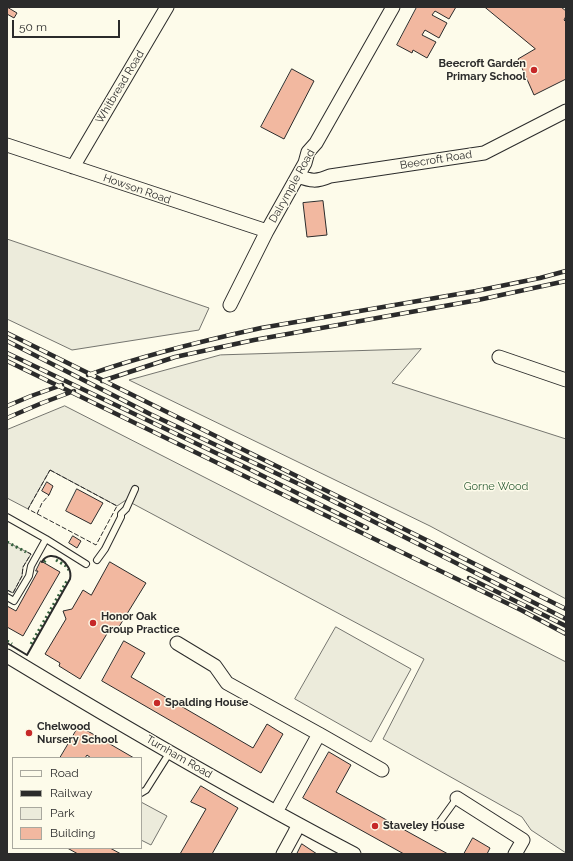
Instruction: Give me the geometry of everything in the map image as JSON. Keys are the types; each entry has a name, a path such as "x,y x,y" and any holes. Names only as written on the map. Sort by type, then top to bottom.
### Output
{"street":[{"name":"Whitbread Road","path":"73,167 167,7"},
{"name":"Dalrymple Road","path":"230,305 267,231 305,163 308,152 316,143 393,7"},
{"name":"Beecroft Road","path":"298,176 308,180 319,181 330,176 484,153 566,111"},
{"name":"Howson Road","path":"7,145 267,231"},
{"path":"499,357 566,380"},
{"path":"177,643 215,666 227,683 382,770"},
{"name":"Turnham Road","path":"7,656 170,752 354,854"},
{"path":"276,812 319,734"},
{"path":"457,798 523,840 515,854"},
{"path":"283,854 296,832 298,824"}],"lane":[{"path":"97,560 105,549 122,512 126,509 136,489"},
{"path":"7,517 86,564"},
{"path":"7,597 14,601 46,539"},
{"path":"142,792 146,790 170,752"},
{"path":"436,827 457,798"}],"green space":[{"path":"7,239 209,308 199,330 72,350 7,319"},
{"name":"Gorne Wood","path":"421,349 392,383 566,439 566,599 430,526 129,380 220,355"},
{"path":"65,406 566,662 566,853 531,830 522,817 383,739 424,659 126,500 117,506 50,470 28,509 7,498 7,430"},
{"path":"7,542 31,554 23,567 22,576 13,593 7,590"},
{"path":"336,627 411,669 371,742 295,699"},
{"path":"142,803 167,816 151,845 142,840"}],"building":[{"path":"7,7 17,13 14,18 7,14"},
{"path":"417,7 456,7 449,19 435,11 432,15 447,23 439,38 425,30 422,35 436,42 427,58 413,50 412,53 397,45"},
{"path":"485,7 561,7 566,11 564,20 566,22 566,79 534,95 518,59 535,49"},
{"path":"292,69 314,81 284,139 261,127"},
{"path":"323,201 327,235 307,237 303,203"},
{"path":"47,482 53,486 49,495 42,491"},
{"path":"77,489 103,503 91,524 66,511"},
{"path":"73,536 81,541 77,548 69,543"},
{"path":"41,561 60,572 23,636 7,627 7,606 16,611 38,571 36,571"},
{"name":"Honor Oak Group Practice","path":"110,562 146,583 117,630 111,627 80,679 59,666 60,663 45,654 66,619 63,611 72,609 83,590 91,595"},
{"name":"Spalding House","path":"124,641 145,653 131,677 253,748 267,724 283,734 261,773 102,681"},
{"path":"79,726 132,757 90,757 87,755 86,757 61,757"},
{"name":"Staveley House","path":"329,752 351,765 336,792 448,854 404,854 303,798"},
{"path":"201,786 238,808 212,854 180,854 206,809 191,802"},
{"name":"Staveley House","path":"473,838 490,848 487,854 464,854"},
{"path":"302,844 317,854 297,854"},
{"path":"69,849 112,849 121,854 78,854"}],"railway":[{"path":"88,375 173,349 261,328 476,291 566,271"},
{"path":"102,381 175,357 254,340 478,300 566,281"},
{"path":"7,333 566,609"},
{"path":"7,341 150,414 301,485 566,619"},
{"path":"7,353 239,464 367,528"},
{"path":"7,361 521,610 566,634"},
{"path":"7,406 62,385"},
{"path":"7,418 74,391"},
{"path":"469,578 566,626"}],"hedge":[{"path":"7,542 26,552"},
{"path":"56,560 66,566 69,570"},
{"path":"31,644 68,579"},
{"path":"7,641 12,644"}],"fence":[{"path":"50,470 117,506 96,545 28,509 50,470"},
{"path":"37,514 42,503 49,495"},
{"path":"7,590 13,593 22,576 23,567 31,554 27,552"}],"wall":[{"path":"7,643 27,655 70,579 68,567 60,559 50,556 42,562"}],"place":[{"name":"Beecroft Garden Primary School","path":"534,70"},
{"name":"Honor Oak Group Practice","path":"93,623"},
{"name":"Spalding House","path":"157,703"},
{"name":"Chelwood Nursery School","path":"29,733"},
{"name":"Staveley House","path":"375,826"}]}
